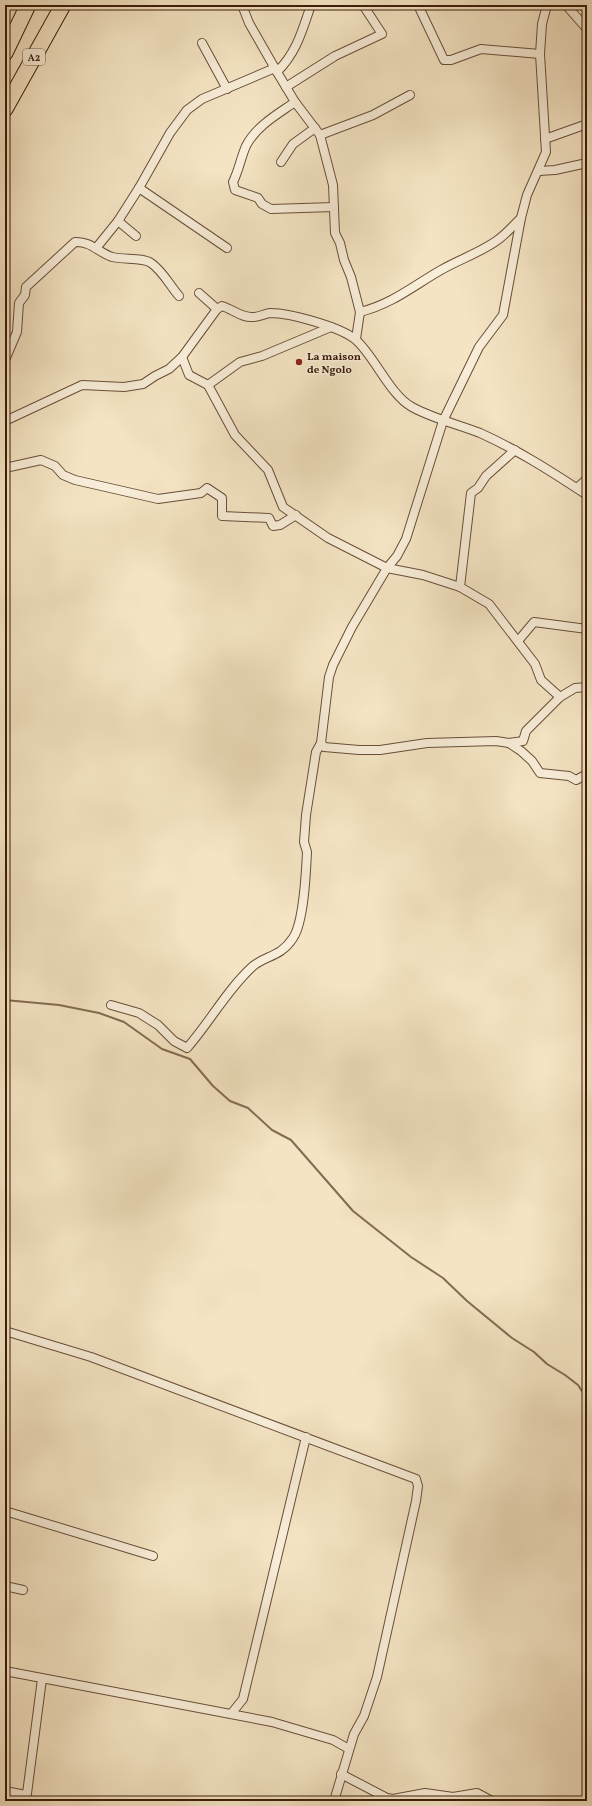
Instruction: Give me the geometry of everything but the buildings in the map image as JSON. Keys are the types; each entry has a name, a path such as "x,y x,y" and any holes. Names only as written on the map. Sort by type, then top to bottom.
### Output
{"highway":[{"name":"A2","path":"5,54 28,5"},
{"name":"A2","path":"5,109 63,5"}],"street":[{"path":"242,5 249,23 286,87 295,102 318,132 333,185 335,233 340,243 344,260 351,277 360,312 356,339"},
{"path":"97,247 118,221 139,188 170,133 187,110 202,99 276,70 289,59 297,46 311,5"},
{"path":"286,87 335,56 382,34 364,5"},
{"path":"418,5 442,56 446,61 482,49 540,54"},
{"path":"111,1005 139,1013 158,1025 174,1041 187,1048 203,1030 229,992 253,966 282,952 293,938 300,924 307,852 304,842 306,815 316,752 321,743 331,671 352,627 387,568 397,556 406,539 443,421 479,348 503,315 521,218 527,195 546,152 540,54 542,24 547,5"},
{"path":"566,5 587,29"},
{"path":"202,42 227,89"},
{"path":"281,162 293,144 318,132 373,115 410,95"},
{"path":"295,102 268,121 253,135 246,146 233,182 235,190 258,198 262,204 271,209 334,207"},
{"path":"545,138 587,124"},
{"path":"538,171 555,170 587,163"},
{"path":"139,188 227,248"},
{"path":"360,312 372,309 390,301 414,288 441,270 499,240 521,218"},
{"path":"118,221 136,236"},
{"path":"5,360 16,332 19,303 25,295 26,287 74,242 97,247 110,256 127,260 143,259 150,262 157,268 179,296"},
{"path":"198,294 217,309"},
{"path":"5,421 82,385 124,387 143,384 154,376 169,369 182,357 217,309 222,306 238,314 252,318 272,313 297,316 331,327 356,339 397,393 411,407 443,421 478,433 515,450 587,495"},
{"path":"252,318 257,310"},
{"path":"208,385 240,362 262,356 331,327"},
{"path":"182,357 189,375 208,385 235,435 268,470 283,507 328,538 387,568 423,575 460,587 489,604 535,664 541,680 560,697"},
{"path":"460,587 471,493 478,488 486,476 515,450"},
{"path":"5,468 41,460 55,466 63,475 75,480 158,499 201,493 207,488 222,498 222,516 269,518 273,526 280,525 296,515"},
{"path":"577,488 587,479"},
{"path":"516,639 534,622 587,629"},
{"path":"321,743 324,747 380,750 427,744 496,741 509,743 523,741 526,731 560,697 575,688 587,687"},
{"path":"509,743 532,761 540,773 569,776 576,780 587,774"},
{"path":"5,1331 91,1357 416,1479 418,1486 416,1501 377,1676 364,1716 348,1749 334,1801"},
{"path":"232,1714 243,1699 306,1437"},
{"path":"5,1511 153,1556"},
{"path":"5,1586 23,1590"},
{"path":"5,1671 272,1722 333,1740 348,1749"},
{"path":"5,1791 26,1798 42,1679"},
{"path":"341,1774 387,1798 393,1799 425,1793 453,1797 477,1793 492,1801"}],"waterway":[{"path":"5,1000 59,1005 99,1013 124,1022 162,1049 190,1059 213,1086 230,1101 248,1108 272,1130 291,1140 353,1211 411,1257 443,1278 467,1301 512,1338 534,1352 547,1364 578,1385 587,1399"}],"place":[{"name":"La maison de Ngolo","path":"299,362"}]}
